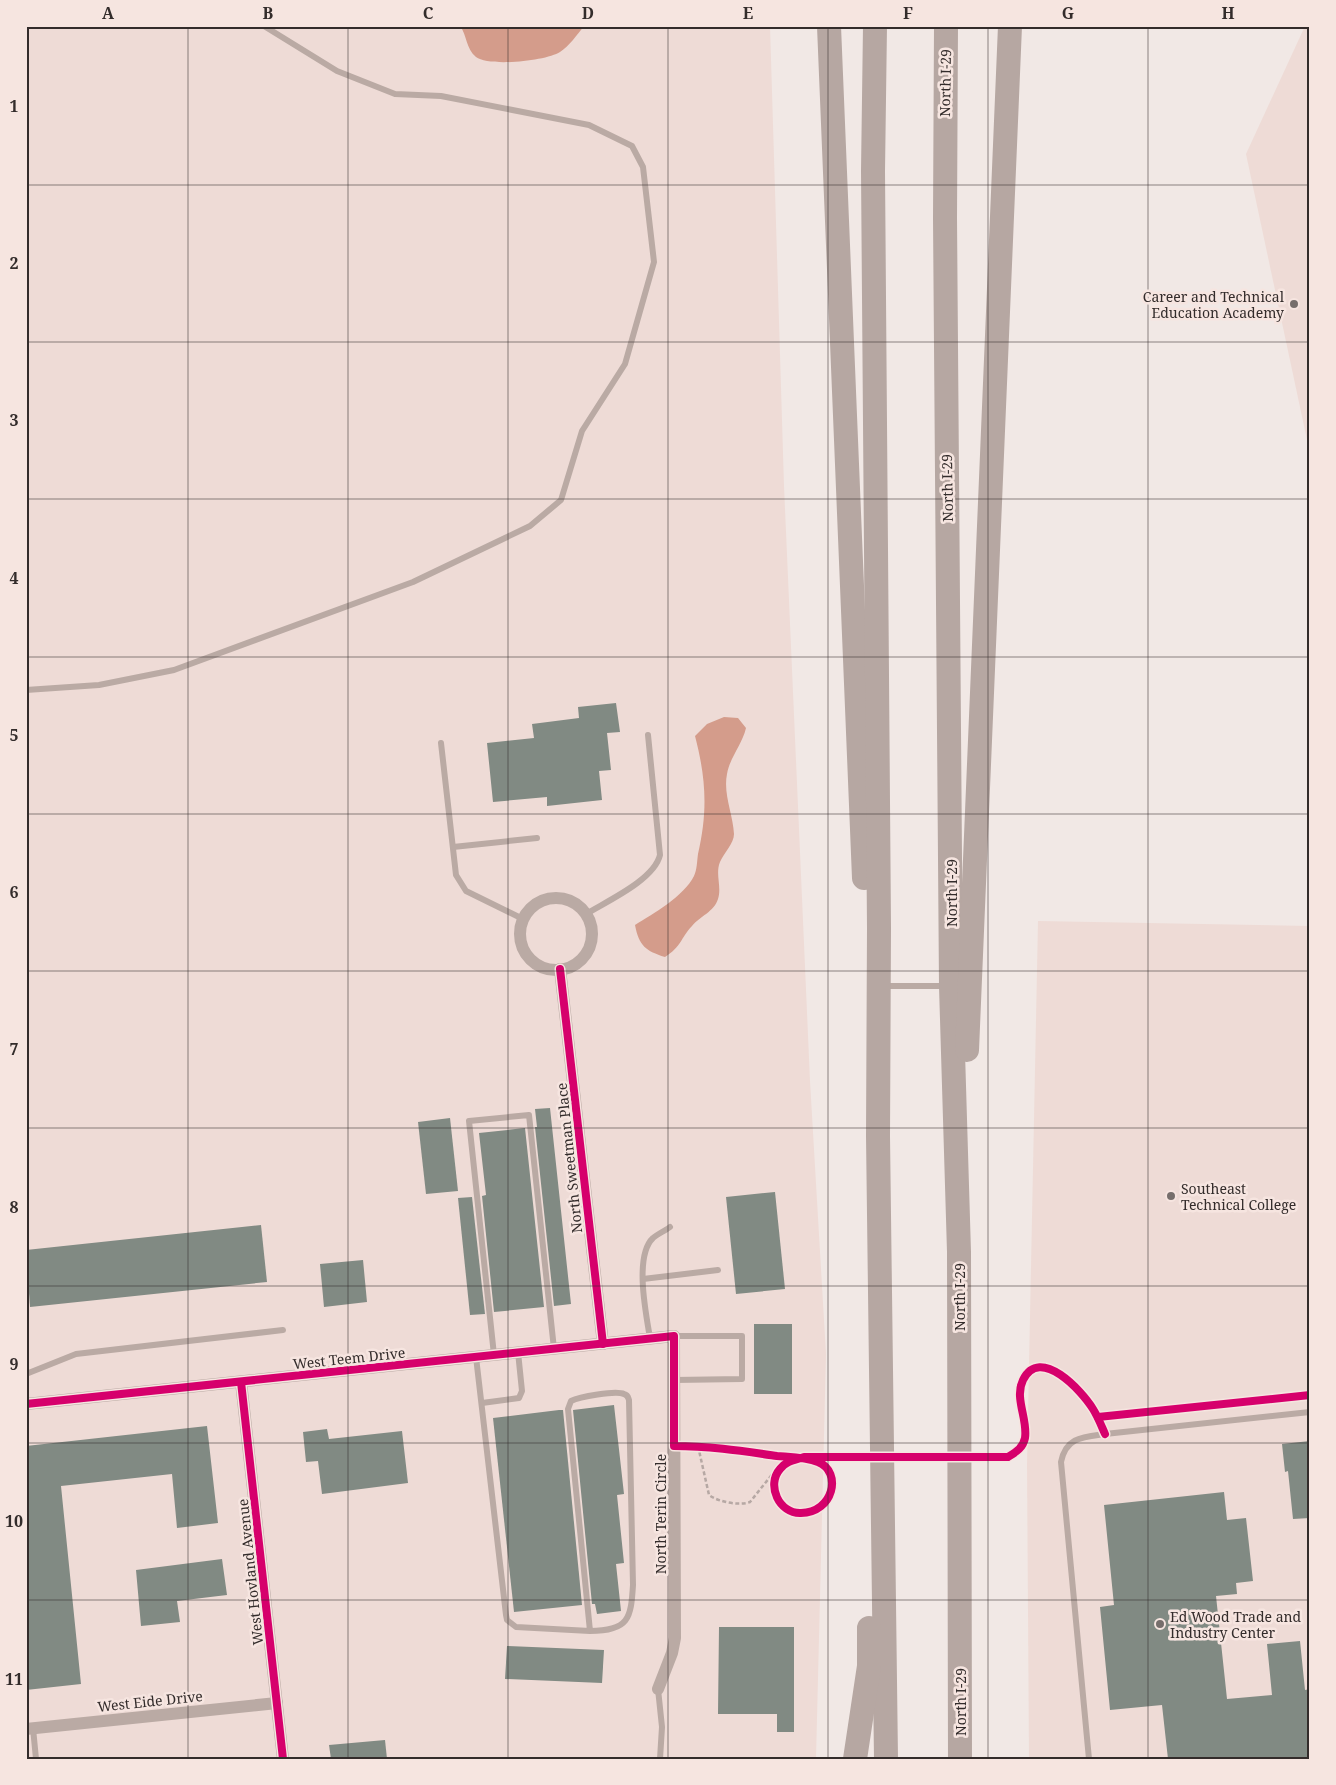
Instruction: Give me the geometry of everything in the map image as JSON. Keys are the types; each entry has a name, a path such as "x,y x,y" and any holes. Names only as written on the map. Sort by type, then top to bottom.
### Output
{"highway":[{"path":"829,26 864,898 878,1136"},
{"path":"875,26 873,171 879,986 878,1136 886,1759"},
{"name":"North I-29","path":"946,26 945,218 951,986 959,1252 960,1759"},
{"path":"959,1252 1010,26"},
{"path":"855,1759 868,1666 869,1558 883,1510"}],"street":[{"path":"556,898 568,900 586,914 591,937 588,949 572,966 549,969 529,957 522,947 520,936 523,919 534,905 544,900 556,898"},
{"name":"North Sweetman Place","path":"560,969 603,1344"},
{"name":"West Teem Drive","path":"26,1404 674,1336"},
{"name":"North Terin Circle","path":"658,1689 672,1653 675,1638 674,1336"},
{"name":"West Hovland Avenue","path":"241,1382 283,1759"},
{"name":"West Eide Drive","path":"30,1729 277,1703"}],"lane":[{"path":"26,690 99,685 174,670 412,582 530,526 561,500 582,431 625,364 654,262 643,167 632,146 589,125 441,96 395,94 337,71 264,26"},
{"path":"586,914 649,874 658,861 660,855 648,735"},
{"path":"441,743 456,875 466,891 523,919"},
{"path":"453,847 537,838"},
{"path":"879,986 951,986"},
{"path":"494,1355 469,1121 529,1115 554,1349"},
{"path":"650,1338 643,1279 646,1249 653,1238 670,1228"},
{"path":"643,1279 718,1270"},
{"path":"26,1374 76,1354 283,1330"},
{"path":"674,1336 742,1336 742,1379 674,1380"},
{"path":"482,1403 519,1398 522,1391 518,1352"},
{"path":"476,1357 507,1620 516,1627 590,1630 616,1626 626,1621 631,1614 633,1585 629,1400 625,1394 621,1393 575,1399 570,1401 568,1409 590,1630"},
{"path":"1089,1759 1061,1470 1063,1452 1067,1445 1074,1439 1105,1434 1310,1412"},
{"path":"658,1689 662,1728 660,1759"},
{"path":"30,1729 36,1759"}],"path":[{"path":"674,1446 708,1447"},
{"path":"698,1446 709,1495 714,1499 744,1504 750,1502 792,1458"},
{"path":"776,1456 792,1458"},
{"path":"774,1488 775,1477 781,1468 792,1458"}],"shaded area":[{"path":"26,26 770,26 784,486 810,1081 826,1354 816,1759 26,1759"},
{"path":"460,26 584,26 570,44 553,55 518,62 493,62 483,60 473,54"},
{"name":"Career and Technical Education Academy","path":"1305,26 1310,26 1310,454 1246,154"},
{"path":"724,717 738,718 746,728 731,762 726,782 734,837 720,862 718,871 719,894 716,903 710,911 695,923 678,946 665,957 644,947 635,925 676,897 694,876 704,809 702,766 695,736 707,724"},
{"name":"Southeast Technical College","path":"1038,921 1310,926 1310,1759 1029,1759 1027,1465"}],"building":[{"path":"616,703 620,732 607,733 611,770 599,771 602,800 547,806 547,797 493,802 487,743 534,738 532,724 579,718 578,707"},
{"path":"550,1108 571,1304 554,1306 535,1127 537,1127 535,1109"},
{"path":"450,1118 458,1191 426,1194 418,1122"},
{"path":"525,1128 544,1307 494,1312 482,1196 486,1195 479,1133"},
{"path":"775,1192 785,1289 736,1294 726,1197"},
{"path":"472,1197 485,1314 470,1315 458,1198"},
{"path":"261,1225 267,1282 30,1307 26,1250"},
{"path":"363,1260 367,1302 324,1307 320,1264"},
{"path":"754,1324 792,1324 792,1394 754,1394"},
{"path":"614,1405 624,1494 617,1495 624,1563 616,1564 621,1611 597,1614 595,1604 592,1604 573,1410"},
{"path":"563,1410 582,1605 514,1612 493,1418"},
{"path":"207,1426 218,1523 177,1528 172,1474 61,1486 81,1684 26,1690 26,1446"},
{"path":"327,1429 329,1439 402,1431 408,1483 322,1494 318,1461 306,1462 303,1432"},
{"path":"1310,1441 1310,1518 1293,1519 1288,1471 1285,1472 1282,1444"},
{"name":"Ed Wood Trade and Industry Center","path":"1224,1492 1227,1520 1246,1518 1253,1581 1236,1583 1237,1594 1216,1596 1227,1699 1272,1695 1267,1644 1300,1641 1305,1690 1310,1689 1310,1759 1168,1759 1162,1705 1110,1710 1100,1607 1114,1605 1104,1505"},
{"path":"222,1559 227,1595 177,1601 180,1622 141,1626 136,1570"},
{"path":"719,1627 794,1627 794,1732 777,1732 777,1714 718,1714"},
{"path":"507,1646 604,1650 602,1683 505,1679"},
{"path":"385,1740 387,1759 331,1759 329,1745"}],"cycle path":[{"path":"560,969 603,1344"},
{"path":"26,1404 674,1336 674,1446 726,1449 777,1456 798,1458 803,1458 818,1462 826,1467 830,1474 831,1491 827,1500 821,1506 812,1511 801,1513 786,1509 781,1504 777,1497 774,1483 782,1466 791,1461 794,1460 801,1458 804,1457 1008,1457 1021,1447 1025,1438 1025,1423 1020,1401 1023,1380 1030,1370 1040,1367 1050,1369 1060,1375 1080,1392 1093,1409 1105,1434"},
{"path":"241,1382 283,1759"},
{"path":"1098,1417 1310,1395"}],"place":[{"name":"Career and Technical Education Academy","path":"1294,304"},
{"name":"Southeast Technical College","path":"1171,1196"},
{"name":"Ed Wood Trade and Industry Center","path":"1160,1624"}]}
